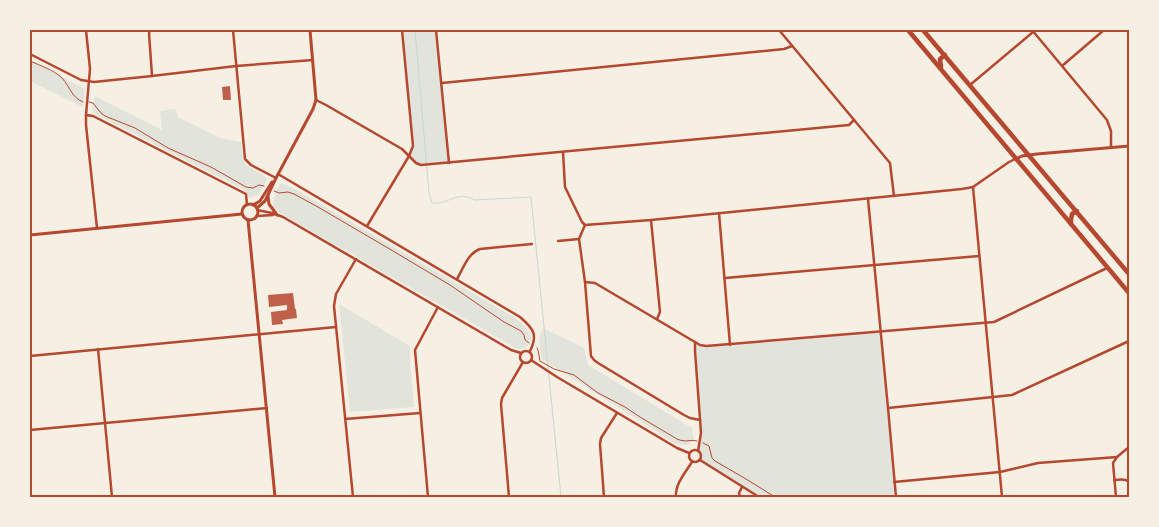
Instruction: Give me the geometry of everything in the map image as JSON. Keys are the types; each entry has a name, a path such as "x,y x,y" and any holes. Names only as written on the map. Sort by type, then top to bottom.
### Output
{"highway":[{"path":"908,30 1129,293"},
{"path":"923,30 1129,274"},
{"path":"941,69 940,59 944,55"},
{"path":"989,127 998,118"},
{"path":"1072,225 1071,216 1077,211"}],"street":[{"path":"86,30 90,69 86,115 96,228"},
{"path":"150,30 152,76"},
{"path":"233,30 246,159 250,165 277,176 367,226 520,318 534,332 535,341 530,351"},
{"path":"257,216 257,209 268,196 316,100 310,30"},
{"path":"367,226 409,156 413,146 402,30"},
{"path":"436,30 449,163"},
{"path":"779,30 890,163 894,196"},
{"path":"1062,66 1104,30"},
{"path":"970,85 1032,31 1107,120 1111,131 1111,147"},
{"path":"442,83 784,49 792,46"},
{"path":"30,54 82,80 90,81 313,60"},
{"path":"316,100 402,150 416,163 421,165 849,124 854,120"},
{"path":"86,115 94,116 246,194 247,205"},
{"path":"563,152 565,187 582,222 588,226 962,189 973,187 1009,162 1029,155 1129,146"},
{"path":"242,214 243,208 247,205 253,205 260,200 277,176"},
{"path":"973,187 1002,497"},
{"path":"268,196 269,204 277,215"},
{"path":"868,199 896,497"},
{"path":"253,205 257,209 277,215 521,354"},
{"path":"719,213 730,345"},
{"path":"30,234 242,214"},
{"path":"242,214 248,220 275,497"},
{"path":"248,220 252,220 257,216 277,215"},
{"path":"651,220 660,312 657,319"},
{"path":"585,225 580,239 591,356 594,360 690,418 700,420"},
{"path":"558,241 580,239"},
{"path":"457,280 475,250 532,244"},
{"path":"725,278 979,256"},
{"path":"353,497 334,306 336,294 356,259"},
{"path":"585,282 595,283 700,345 706,346 994,322 1108,268"},
{"path":"428,497 415,350 438,307"},
{"path":"30,356 336,327"},
{"path":"888,408 1012,395 1129,341"},
{"path":"696,342 700,420 698,451 701,455 700,460"},
{"path":"98,349 112,497"},
{"path":"521,354 526,350 530,351"},
{"path":"530,351 533,357 531,360"},
{"path":"521,354 520,357 523,362"},
{"path":"523,362 526,363 531,360"},
{"path":"531,360 556,377 689,454"},
{"path":"510,497 501,404 502,398 523,362"},
{"path":"30,430 267,408"},
{"path":"604,497 600,444 617,412"},
{"path":"345,419 420,413"},
{"path":"1116,497 1113,463 1117,457 1129,448"},
{"path":"689,454 692,450 698,451"},
{"path":"689,454 692,462"},
{"path":"894,482 1000,472 1038,462 1117,457"},
{"path":"676,497 676,489 692,462 700,460"},
{"path":"700,460 759,497"},
{"path":"1114,480 1123,479 1129,482"},
{"path":"740,497 742,487"}],"path":[{"path":"30,61 57,74 67,84 75,98 84,102"},
{"path":"90,102 93,103 101,114 135,128 168,148 211,167 248,189 259,185 266,186"},
{"path":"274,191 294,194 393,251 521,331 526,340 531,344"},
{"path":"536,347 540,361 554,369 574,375 598,393 625,406 677,439 683,441 697,440"},
{"path":"703,443 709,446 714,461 746,478 775,497"}],"shaded area":[{"path":"402,30 436,30 449,163 419,165 409,156 413,146"},
{"path":"30,60 85,89 83,107 30,81"},
{"path":"95,96 162,130 160,111 176,109 178,117 220,138 241,142 243,160 246,165 267,179 259,195 249,198 243,189 95,114 92,107"},
{"path":"281,183 297,190 515,318 529,332 530,344 523,349 513,347 273,209 275,195"},
{"path":"339,304 410,346 414,407 350,412"},
{"path":"543,328 584,348 588,365 692,428 694,441 686,445 676,444 542,359 540,339"},
{"path":"881,332 894,497 759,497 700,460 701,455 698,451 701,433 695,342 706,346"}],"building":[{"path":"230,86 231,100 223,100 222,87"},
{"path":"293,293 297,318 282,320 283,324 272,325 271,312 287,310 287,305 269,307 268,295"}],"waterway":[{"path":"415,30 429,193 432,203 463,196 475,200 531,197 561,497"}]}
